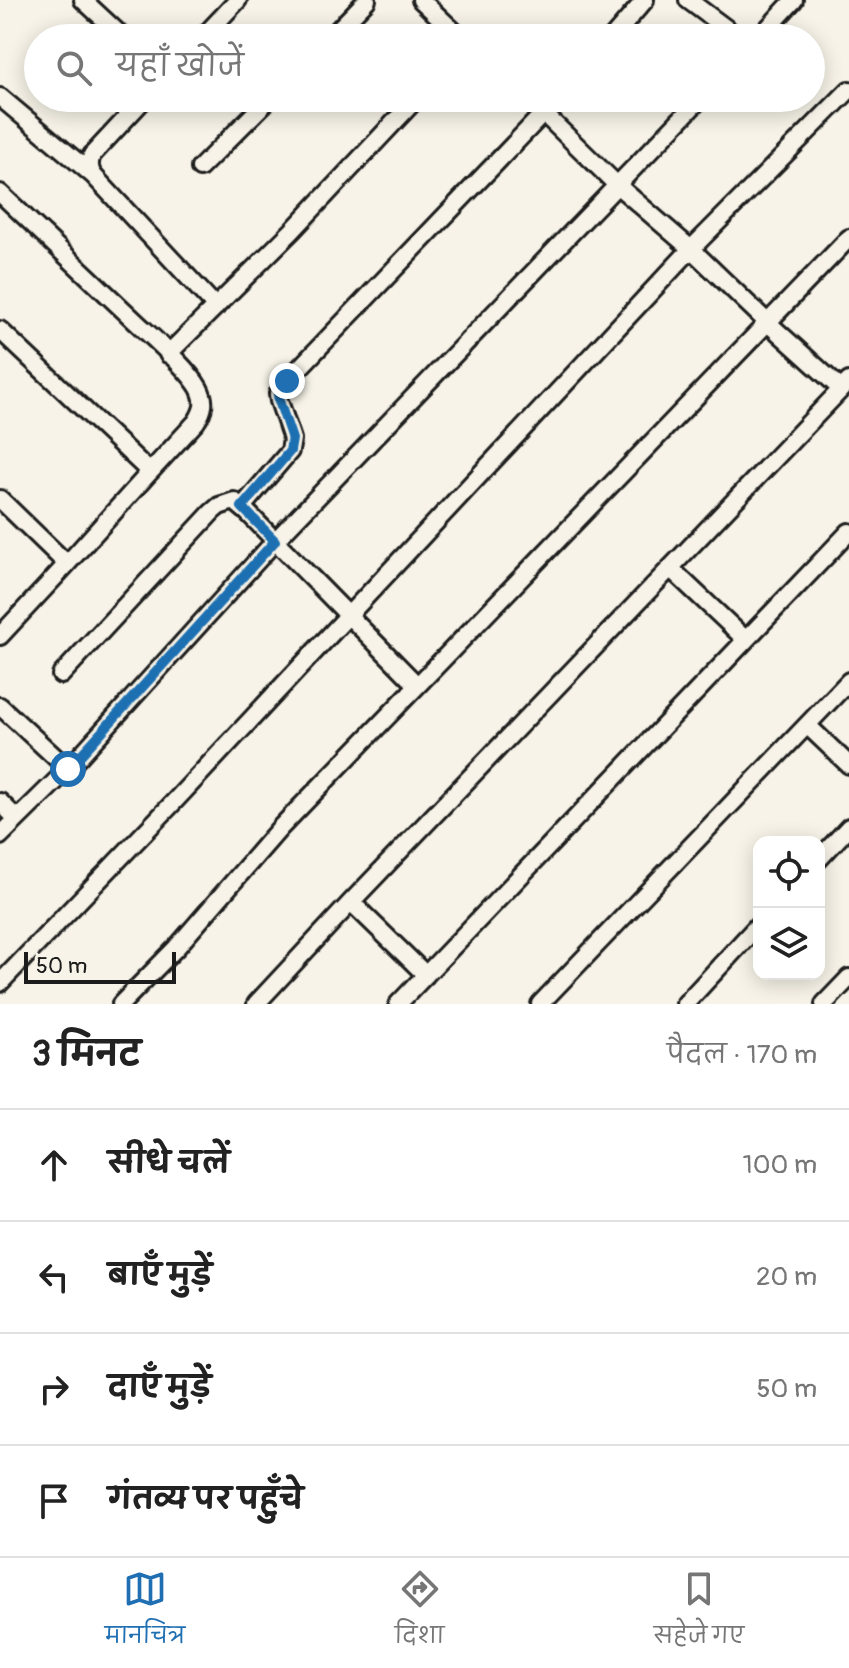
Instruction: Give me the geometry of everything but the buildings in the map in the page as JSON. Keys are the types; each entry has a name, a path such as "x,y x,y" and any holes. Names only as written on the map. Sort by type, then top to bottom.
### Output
{"street":[{"path":"215,24 238,0"},
{"path":"344,24 367,0"},
{"path":"421,0 446,24"},
{"path":"624,24 645,0"},
{"path":"688,0 720,24"},
{"path":"772,24 794,0"},
{"path":"94,3 112,24"},
{"path":"0,983 171,805 691,249 849,90"},
{"path":"0,97 93,175 216,307"},
{"path":"93,175 89,162 92,155 132,112"},
{"path":"200,168 256,112"},
{"path":"168,354 292,231 404,112"},
{"path":"0,836 68,769 275,541 687,112"},
{"path":"242,507 290,451 292,439 278,394 287,381 545,113 617,185 691,249 768,323 845,385 256,1004"},
{"path":"0,193 195,381 204,404 196,422 0,636"},
{"path":"121,1004 176,948 280,828 849,238"},
{"path":"0,330 150,472"},
{"path":"0,499 67,564"},
{"path":"61,675 212,512 234,501 417,685"},
{"path":"398,1004 849,532"},
{"path":"670,568 745,639"},
{"path":"540,1004 849,681"},
{"path":"0,706 68,769"},
{"path":"807,725 849,765"},
{"path":"0,802 17,819"},
{"path":"825,853 849,827"},
{"path":"351,902 426,975"},
{"path":"685,1004 753,930"},
{"path":"824,1004 849,978"}],"route":[{"path":"68,769 275,541 242,507 290,451 292,439 278,394 287,381"}]}
